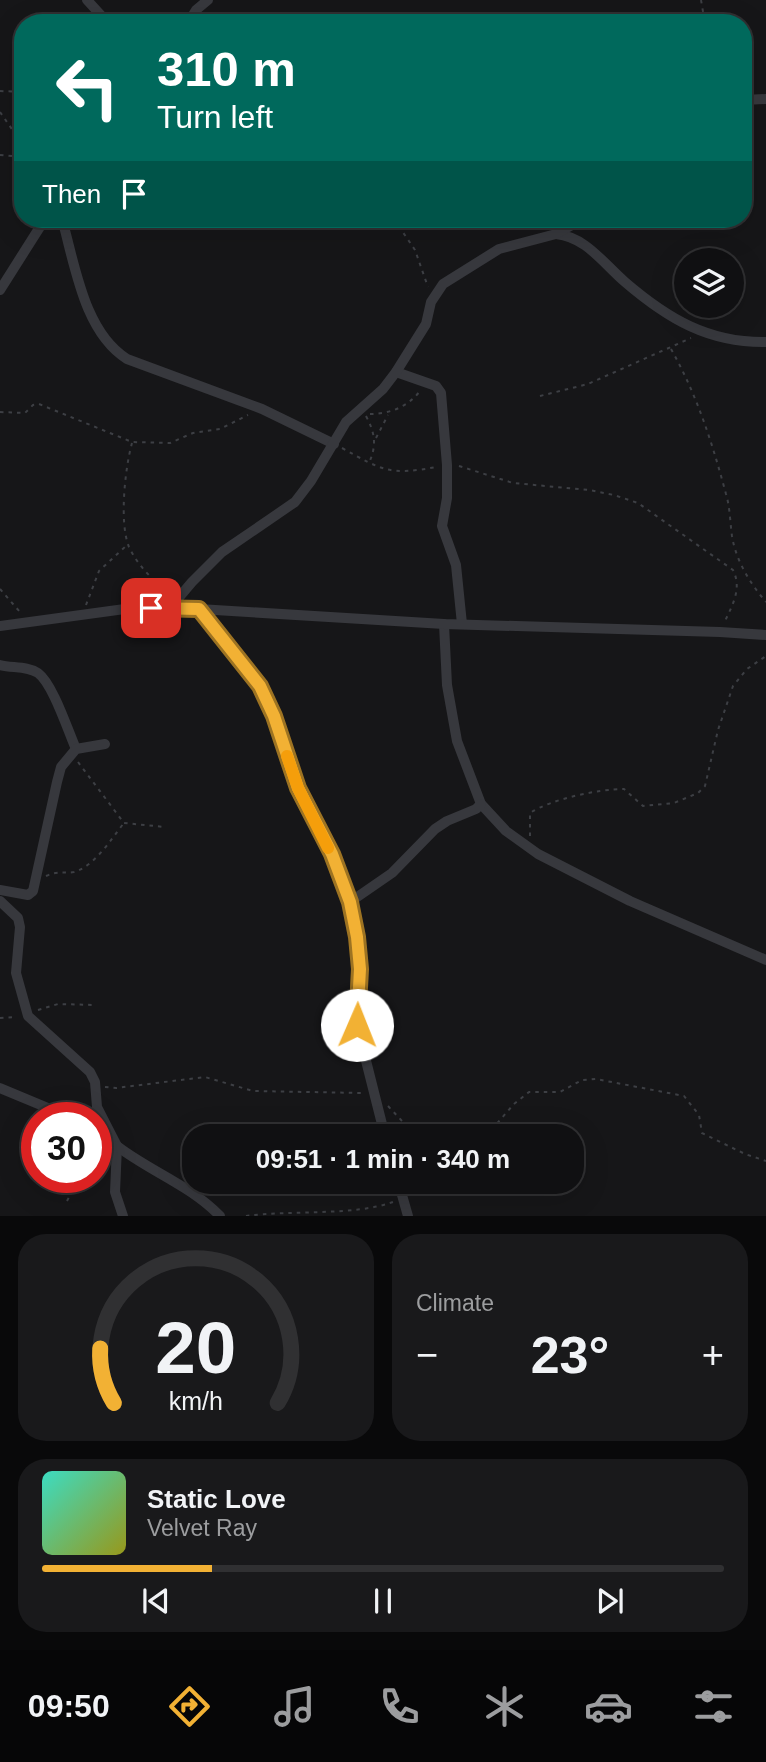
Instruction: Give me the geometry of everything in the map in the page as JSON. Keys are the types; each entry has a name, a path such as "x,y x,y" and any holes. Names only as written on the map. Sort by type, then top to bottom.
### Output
{"street":[{"path":"87,0 100,14"},
{"path":"0,290 39,228"},
{"path":"65,228 88,305 113,350 127,359 262,409 334,444"},
{"path":"558,228 560,232 574,238 648,300 701,333 721,339 766,342"},
{"path":"173,605 222,552 295,502 346,422 383,389 396,372 426,324 430,302 443,284 499,249 567,228"},
{"path":"396,372 436,386 441,393 447,465 447,498 442,526 456,565 462,624"},
{"path":"0,626 84,613 173,605 199,609 444,624 766,635"},
{"path":"199,609 260,686 274,716 298,788 332,854 350,902 359,953 357,1025 382,1124"},
{"path":"444,624 447,685 457,741 481,804 506,831 530,848 630,901 766,960"},
{"path":"0,665 29,669 39,674 47,684 73,751"},
{"path":"0,890 28,895 33,891 61,767 73,751 105,744"},
{"path":"350,902 392,873 435,829 481,804"},
{"path":"0,901 18,918 20,927 16,973 28,1016 90,1072 96,1102"},
{"path":"0,1088 34,1102"},
{"path":"112,1137 117,1146 138,1162 194,1192 220,1216"},
{"path":"117,1146 115,1192 123,1216"},
{"path":"402,1196 408,1216"}],"path":[{"path":"0,111 14,132"},
{"path":"399,228 420,262 430,302"},
{"path":"540,396 589,384 671,349 701,333"},
{"path":"671,349 692,387 706,423 727,498 736,554 744,571 766,602"},
{"path":"375,438 365,414 388,413 415,397 427,382"},
{"path":"0,412 25,413 33,405 39,404 132,442 170,443 193,433 220,429 262,409"},
{"path":"369,464 374,452 375,438 388,413"},
{"path":"132,442 125,495 128,544 142,568 173,605"},
{"path":"334,444 387,471 460,466 513,483 545,484 614,495 650,509 733,570 736,577 736,597 720,632"},
{"path":"84,613 99,571 128,544"},
{"path":"0,589 28,622"},
{"path":"530,848 530,813 547,804 602,791 624,789 643,806 658,806 698,793 705,786 718,730 733,686 747,669 766,656"},
{"path":"73,751 124,823 165,827"},
{"path":"35,886 48,875 62,871 71,873 87,864 124,823"},
{"path":"0,1017 28,1016 46,1006 58,1004 94,1005"},
{"path":"94,1082 116,1088 205,1077 253,1091 373,1093 396,1111 406,1124"},
{"path":"496,1124 529,1092 560,1092 582,1080 596,1079 684,1097 699,1115 702,1133 745,1154 766,1160"},
{"path":"67,1201 71,1193"},
{"path":"246,1216 355,1214 384,1208 402,1196"}],"slow traffic":[{"path":"287,756 298,788 328,848"}],"route":[{"path":"151,608 199,609 260,686 274,716 298,788 332,854 350,902 360,969 357,1025"}]}
